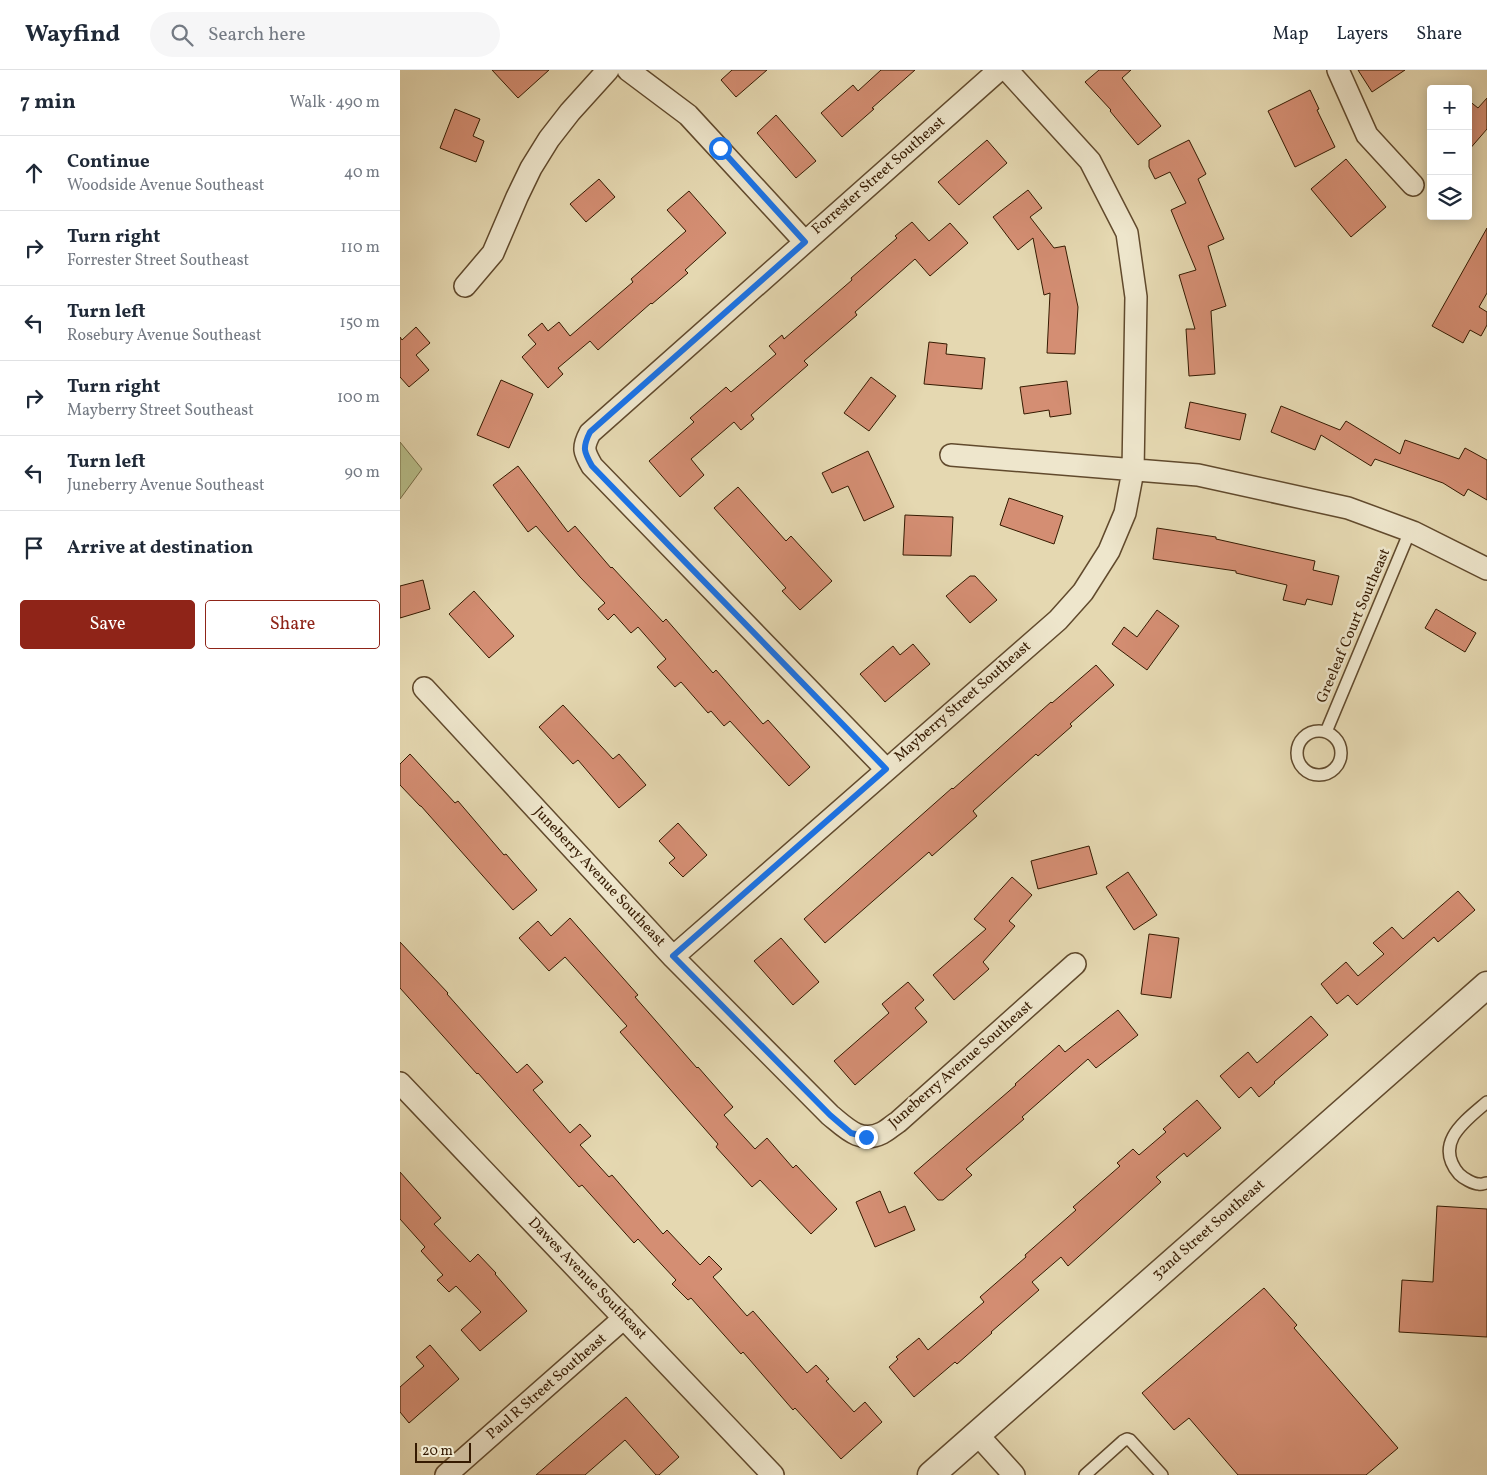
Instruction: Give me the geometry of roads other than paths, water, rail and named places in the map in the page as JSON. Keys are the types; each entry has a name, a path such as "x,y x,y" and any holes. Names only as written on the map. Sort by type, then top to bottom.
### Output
{"street":[{"path":"465,286 493,253 520,190 549,139 570,112 608,70"},
{"path":"628,70 688,115 805,242"},
{"name":"Forrester Street Southeast","path":"886,769 592,466 586,454 584,443 590,432 999,70"},
{"name":"Mayberry Street Southeast","path":"673,956 1058,620 1083,592 1109,551 1125,513 1134,470 1136,297 1127,233 1090,161 1008,70"},
{"path":"1338,70 1367,135 1413,186"},
{"path":"952,455 1198,475 1348,508 1410,531 1487,570"},
{"name":"Juneberry Avenue Southeast","path":"424,688 673,956 830,1115 851,1133 866,1137 881,1134 898,1122 1075,964"},
{"name":"32nd Street Southeast","path":"931,1475 1487,985"},
{"name":"Dawes Avenue Southeast","path":"400,1083 773,1475"},
{"name":"Paul R Street Southeast","path":"446,1475 624,1318"},
{"path":"977,1434 1014,1475"}],"lane":[{"name":"Greeleaf Court Southeast","path":"1326,732 1410,531"},
{"path":"1487,1102 1460,1126 1452,1138 1449,1151 1452,1165 1462,1177 1479,1184 1487,1183"},
{"path":"1085,1475 1127,1439 1162,1475"}]}
